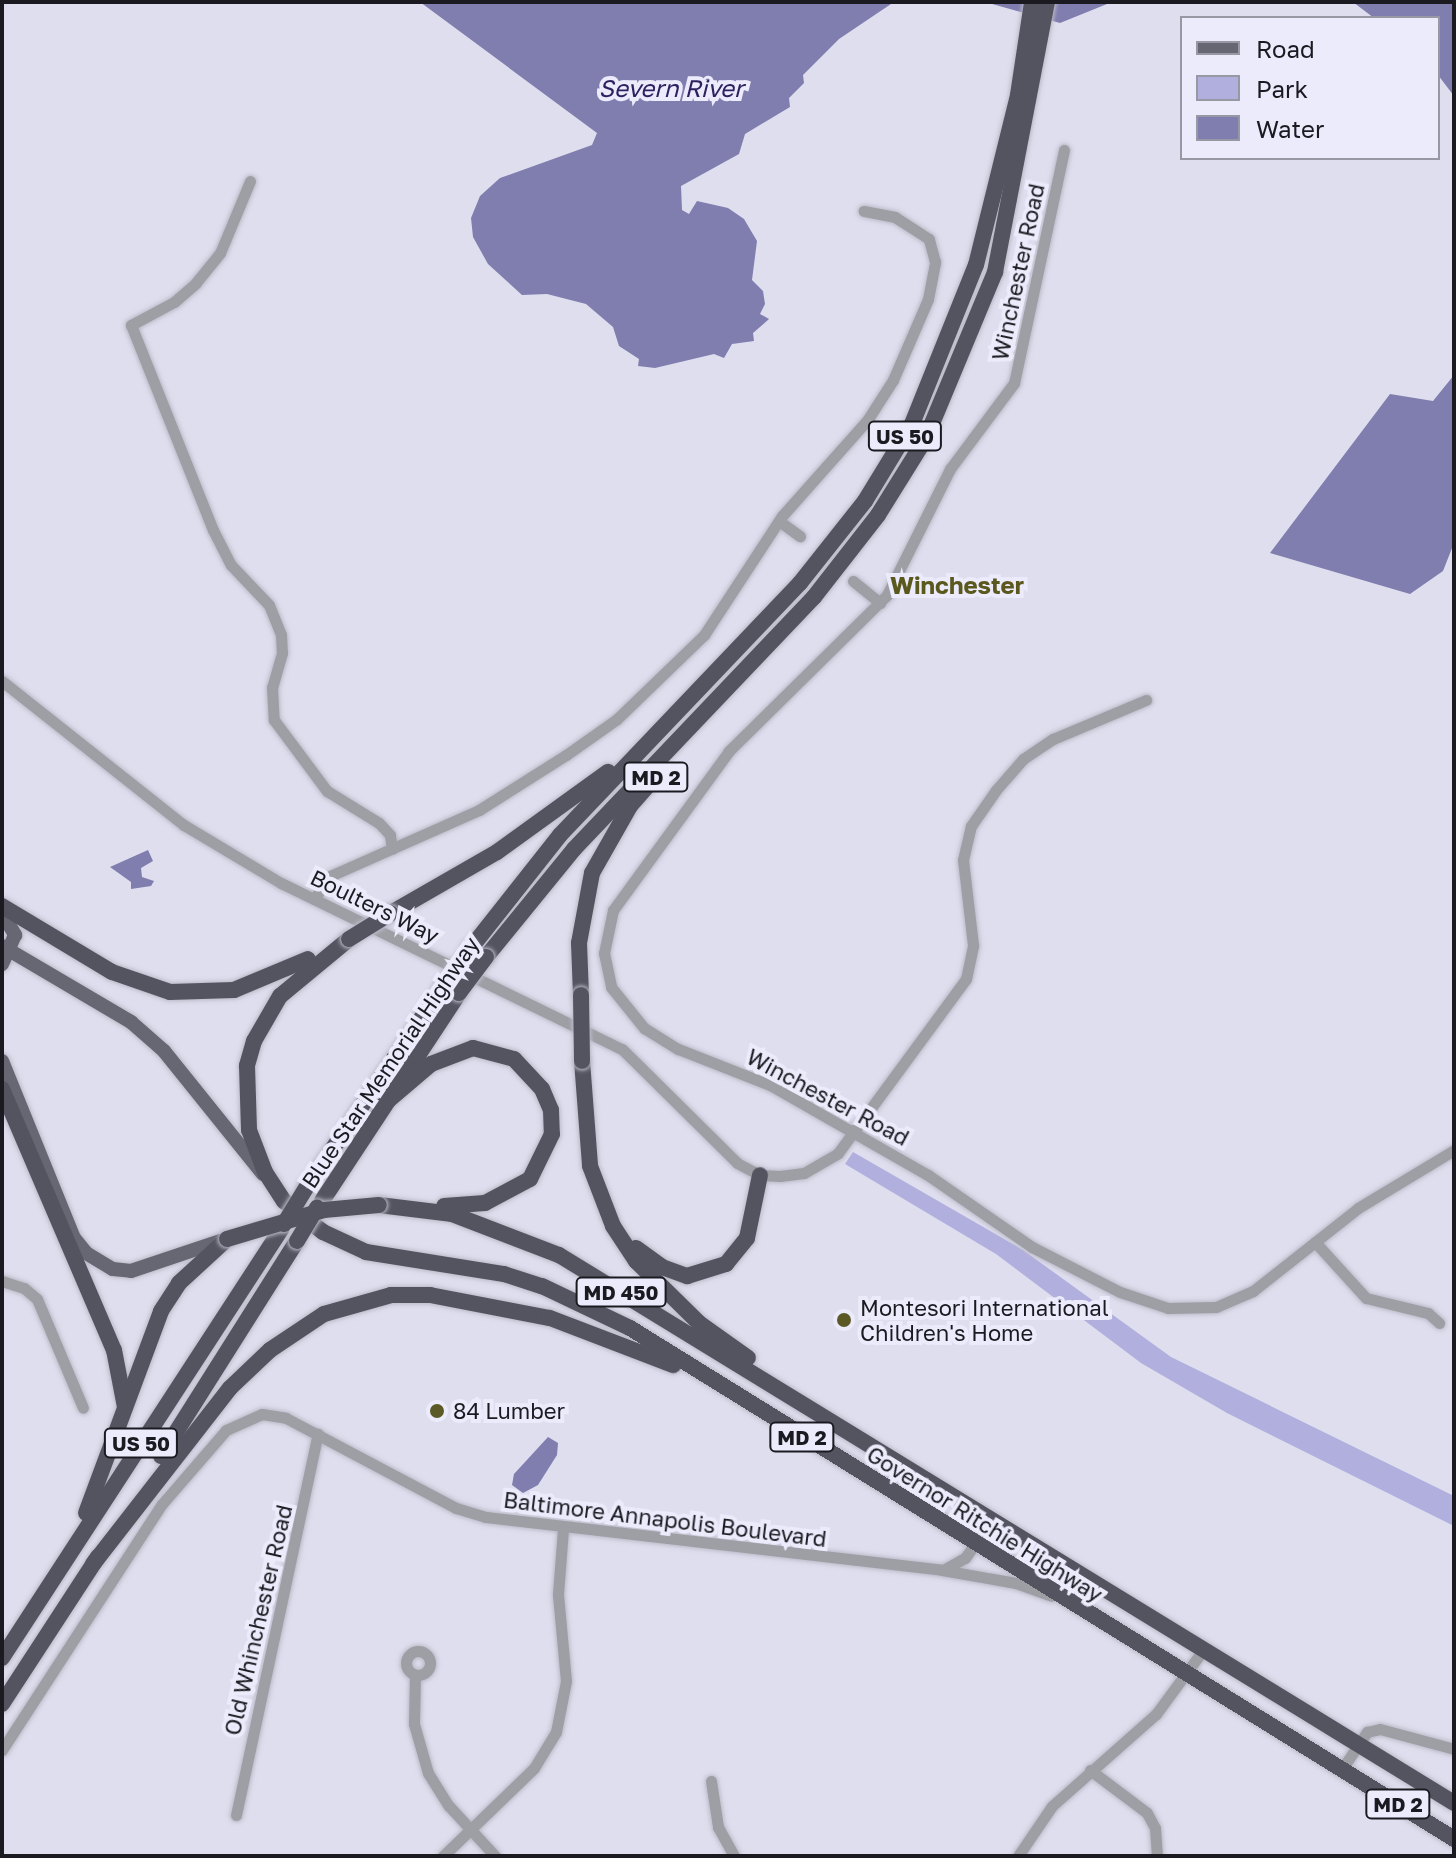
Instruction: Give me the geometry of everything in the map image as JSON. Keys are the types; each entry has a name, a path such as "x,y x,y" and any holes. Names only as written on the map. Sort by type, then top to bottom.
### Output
{"highway":[{"name":"Blue Star Memorial Highway","path":"2,1658 306,1188 451,989 486,957 574,849 814,597 878,515 926,438 967,346 995,272 1025,96 1032,2"},
{"name":"Blue Star Memorial Highway","path":"2,1704 383,1105 451,989 470,949 560,835 800,583 865,501 912,424 976,265 1025,96 1047,2"},
{"name":"MD 2","path":"604,1205 585,1133 581,995 583,908 610,837 630,806 814,597"},
{"name":"MD 2","path":"278,1194 249,1130 245,1086 254,1041 280,996 349,939 578,798 677,715"},
{"path":"2,906 112,972 170,992 211,993 259,983 349,939"},
{"path":"379,1205 461,1206 509,1195 543,1161 552,1134 551,1110 542,1089 514,1059 494,1050 451,1053 383,1105"},
{"path":"2,1089 114,1350 123,1377 125,1420"},
{"path":"604,1205 643,1255 662,1267 700,1275 726,1264 743,1245 760,1175"},
{"name":"Governor Ritchie Highway","path":"278,1194 323,1232 366,1252 504,1274 542,1286 630,1328 1454,1839"},
{"name":"Governor Ritchie Highway","path":"227,1239 324,1210 379,1205 452,1214 559,1255 1454,1803"},
{"path":"604,1205 636,1261 699,1323 843,1428"},
{"path":"64,1562 125,1420 161,1311 179,1283 227,1239"},
{"path":"93,1564 186,1439 270,1350 324,1314 391,1295 469,1301 582,1328 665,1362 776,1420"}],"main road":[{"path":"2,913 14,929 5,953"},
{"name":"Governor Ritchie Highway","path":"5,953 131,1022 164,1051 278,1194"},
{"name":"MD 450","path":"2,1061 74,1238 86,1253 113,1269 131,1271 227,1239"}],"street":[{"name":"Winchester Road","path":"1064,150 1014,383 950,469 904,567 880,603 729,751 613,910 605,934 611,987 644,1028 678,1049 770,1085 928,1175 1032,1247 1120,1292 1168,1308 1204,1309 1241,1298 1386,1188 1454,1150"},
{"path":"250,181 220,253 196,283 174,302 131,325 213,530 231,565 269,605 281,635 282,653 272,687 274,720 327,791 379,823 390,835 392,849"},
{"path":"314,899 330,876 479,810 617,719 704,635 779,521 868,419 893,380 928,299 935,262 929,239 895,217 864,211"},
{"path":"779,521 800,536"},
{"path":"853,581 880,603"},
{"name":"Boulters Way","path":"2,681 184,825 314,899 622,1049 730,1157 760,1175"},
{"path":"760,1175 793,1175 817,1168 856,1133 966,979 973,945 963,860 971,826 1023,759 1084,724 1146,700"},
{"path":"1315,1242 1366,1298 1428,1313 1439,1323"},
{"path":"2,1281 24,1288 37,1299 83,1408"},
{"name":"Baltimore Annapolis Boulevard","path":"2,1750 162,1504 215,1440 237,1422 262,1414 286,1418 456,1508 510,1523 942,1570 1016,1583 1074,1605"},
{"name":"Old Whinchester Road","path":"236,1815 318,1434"},
{"path":"942,1570 965,1558 991,1521"},
{"path":"443,1856 534,1768 562,1712 566,1681 558,1571 563,1529"},
{"path":"1018,1856 1052,1806 1156,1714 1203,1650"},
{"path":"415,1675 414,1724 421,1757 436,1789 495,1856"},
{"path":"1342,1769 1357,1744 1380,1729 1454,1749"},
{"path":"1090,1770 1147,1813 1155,1828 1157,1856"},
{"path":"711,1781 718,1827 734,1856"}],"green space":[{"path":"853,1152 1023,1250 1171,1357 1454,1496 1454,1526 1227,1413 1141,1363 996,1254 845,1164"}],"water":[{"name":"Severn River","path":"420,2 894,2 839,39 803,75 804,83 789,98 790,107 745,134 739,154 681,186 682,210 689,214 697,201 728,208 744,219 757,241 752,280 763,291 765,304 760,314 769,319 753,333 754,341 732,344 724,358 714,354 655,368 638,366 639,359 619,346 613,327 586,304 547,294 522,295 488,264 473,237 471,218 480,196 500,178 592,145 597,133"},
{"path":"985,2 1112,2 1060,23"},
{"path":"1353,2 1454,2 1454,96 1440,78 1440,16 1371,16"},
{"path":"1454,375 1454,543 1443,571 1410,594 1270,553 1390,394 1433,401"},
{"path":"148,850 153,861 141,868 142,877 154,881 151,886 131,889 131,882 110,867"},
{"path":"548,1437 558,1443 557,1455 538,1485 523,1493 512,1485 514,1474"}],"place":[{"name":"Montesori International Children's Home","path":"844,1320"},
{"name":"84 Lumber","path":"437,1411"}],"district":[{"name":"Winchester","path":"957,585"}]}
